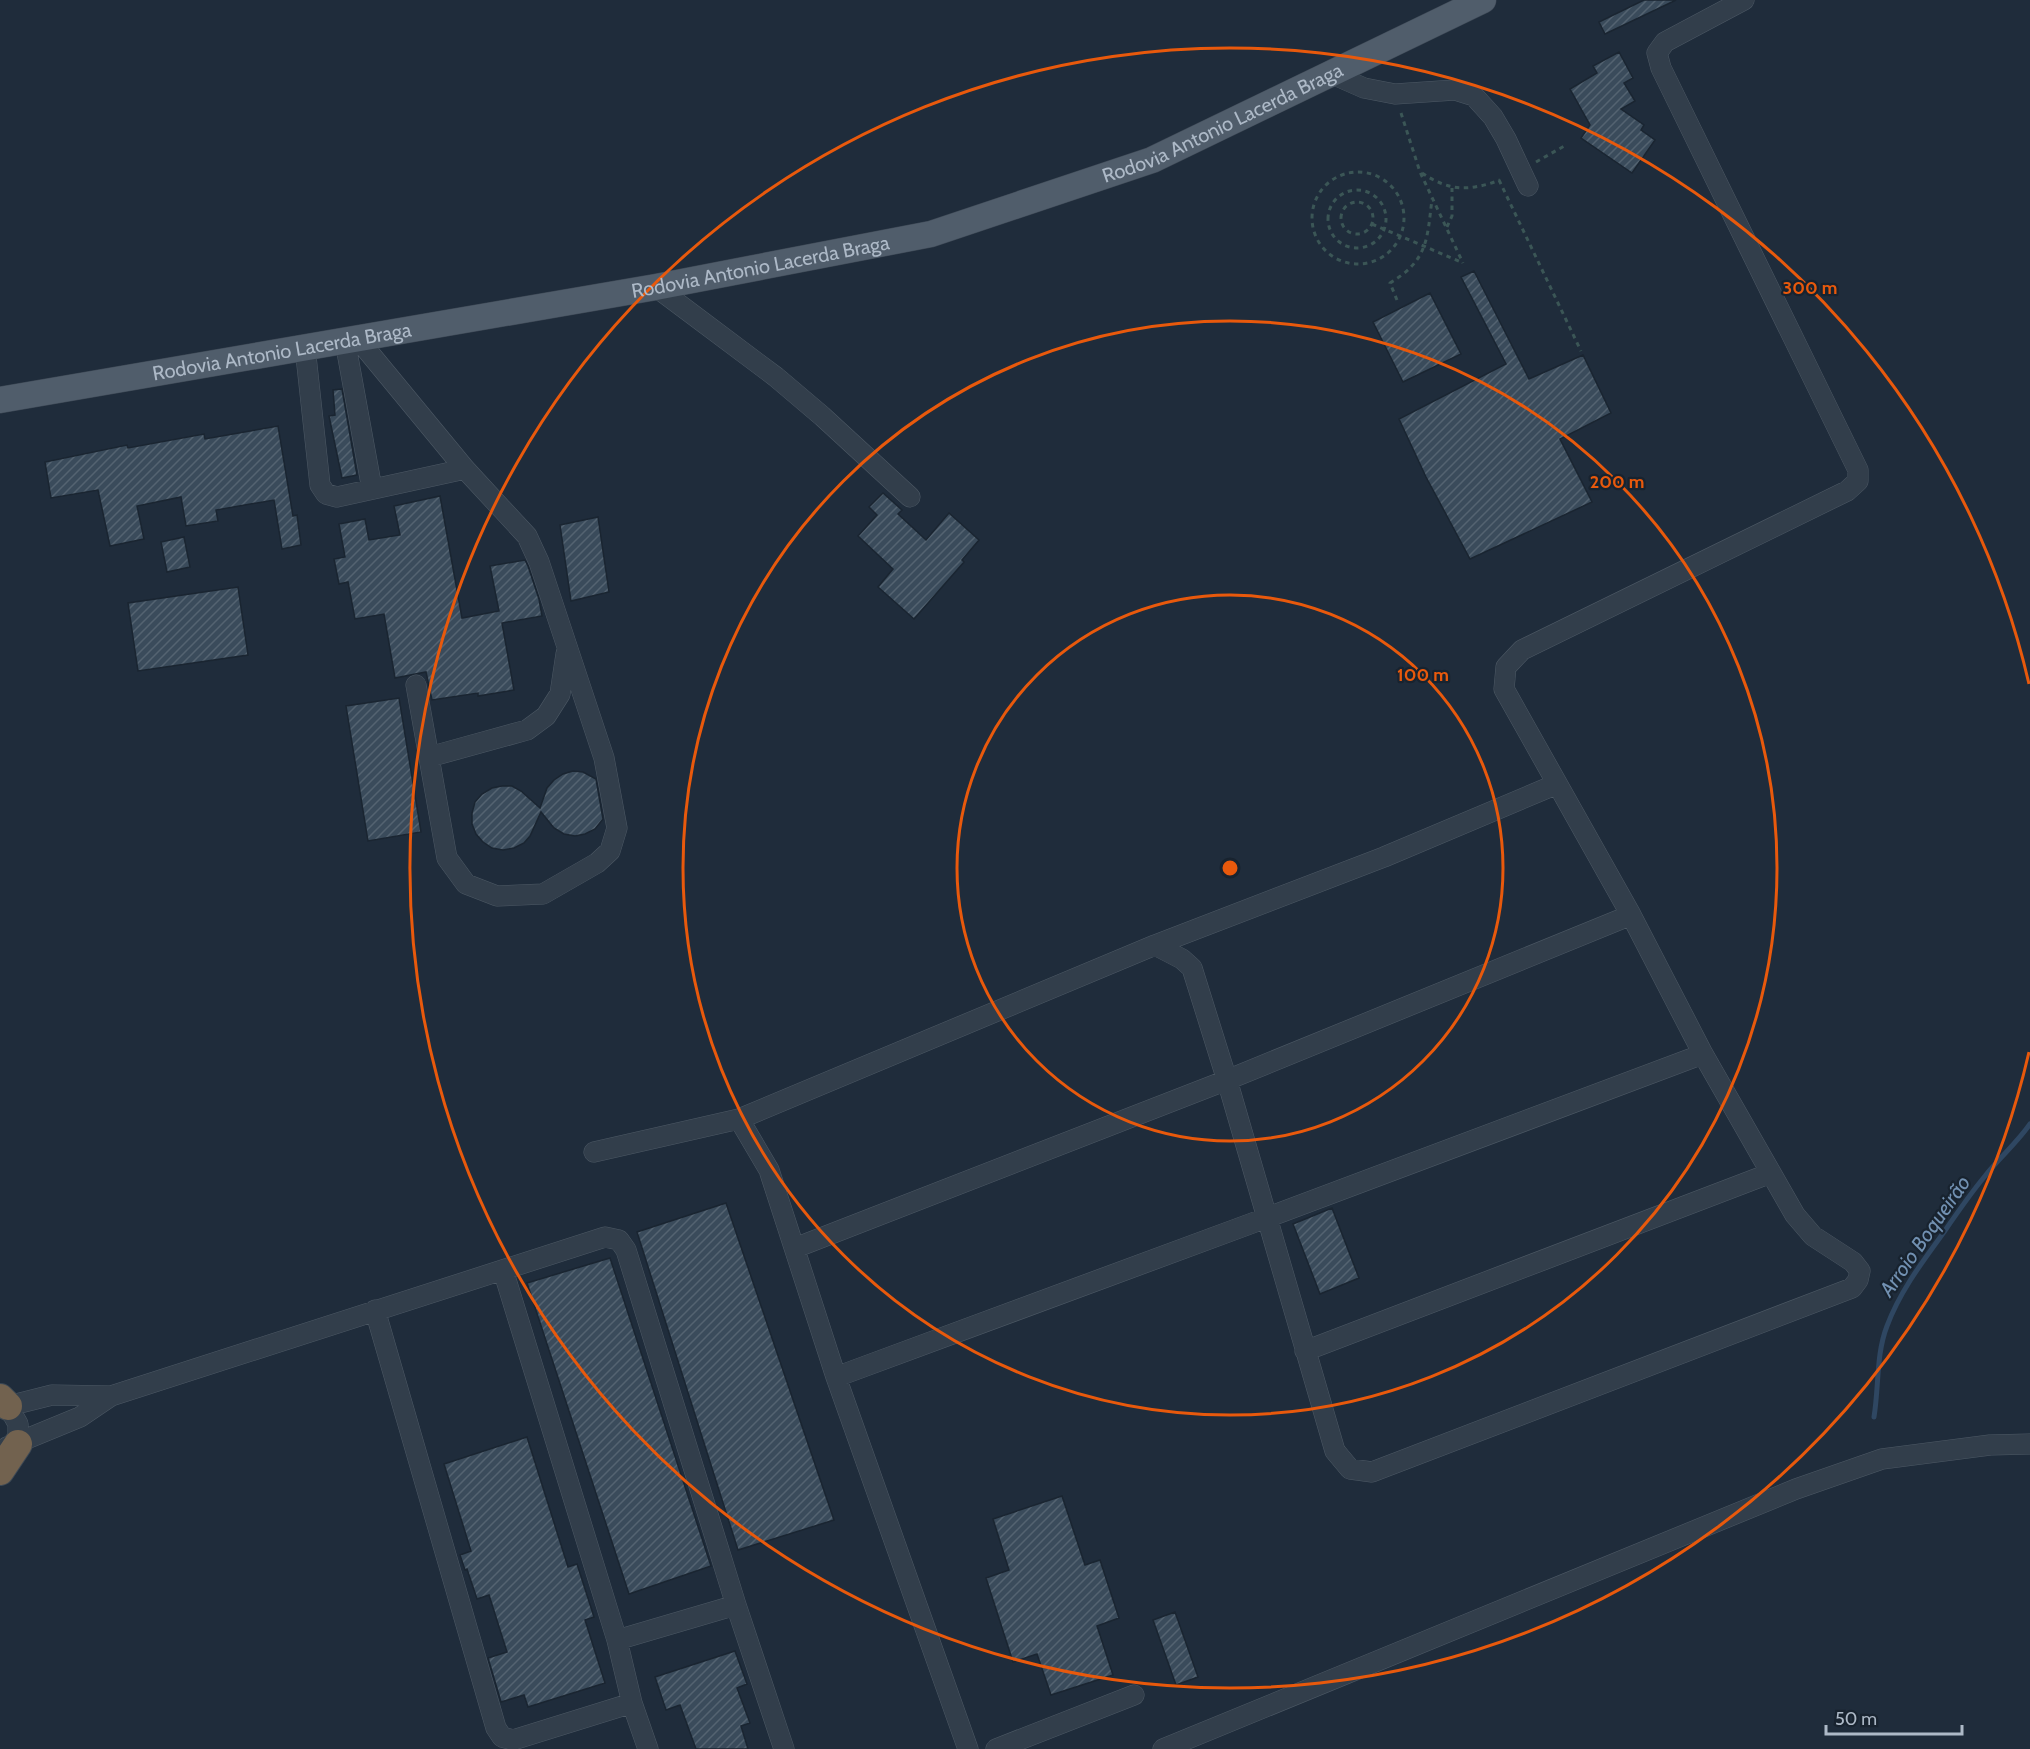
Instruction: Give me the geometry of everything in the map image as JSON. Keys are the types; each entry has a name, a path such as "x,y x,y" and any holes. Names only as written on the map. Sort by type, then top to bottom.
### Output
{"highway":[{"path":"0,1471 9,1446"}],"main road":[{"name":"Rodovia Antonio Lacerda Braga","path":"0,400 656,287 931,234 1152,160 1483,0"}],"street":[{"path":"1155,945 1182,959 1192,968 1335,1451 1350,1469 1372,1472 1852,1288 1858,1280 1860,1271 1853,1262 1813,1236 1795,1215 1703,1054 1631,915 1504,689 1506,667 1522,650 1847,491 1858,481 1858,470 1666,78 1656,53 1665,42 1744,0"},
{"path":"1330,73 1364,88 1395,94 1455,90 1474,96 1493,117 1524,178"},
{"path":"656,287 776,377 910,496"},
{"path":"351,339 527,536 539,562 604,758 617,828 610,851 597,863 543,894 497,896 466,884 447,858 416,685"},
{"path":"351,339 372,489"},
{"path":"305,347 320,485 326,494 337,497 465,469"},
{"path":"429,758 527,730 546,716 560,694 566,649"},
{"path":"594,1152 739,1119 1155,945 1384,857 1557,784"},
{"path":"795,1248 1227,1080 1631,915"},
{"path":"836,1377 1703,1054"},
{"path":"739,1119 769,1170 836,1377 968,1749"},
{"path":"1305,1351 1771,1173"},
{"path":"9,1446 80,1417 111,1396 605,1237 619,1240 627,1250 736,1605 784,1749"},
{"path":"503,1270 616,1640 632,1703 648,1749"},
{"path":"375,1310 496,1728 502,1737 513,1740 632,1703"},
{"path":"9,1446 18,1424 3,1404 52,1395 111,1396"},
{"path":"1163,1749 1796,1489 1882,1459 1989,1445 2030,1444"},
{"path":"616,1640 736,1605"},
{"path":"996,1749 1134,1695"}],"path":[{"path":"1372,224 1463,263 1420,172 1395,94"},
{"path":"1420,172 1436,183 1452,188 1468,189 1499,180 1524,178 1566,145"},
{"path":"1360,172 1374,175 1387,182 1397,193 1403,207 1404,221 1401,236 1392,249 1380,259 1365,264 1350,264 1335,259 1322,249 1315,235 1312,220 1314,204 1321,191 1331,180 1345,174 1360,172"},
{"path":"1499,180 1581,351"},
{"path":"1447,228 1452,216 1452,188"},
{"path":"1353,189 1363,189 1373,193 1386,209 1385,229 1374,243 1356,248 1347,246 1332,236 1328,218 1330,208 1335,199 1343,193 1353,189"},
{"path":"1397,300 1390,283 1421,256 1428,236 1432,198"},
{"path":"1351,203 1362,203 1370,208 1374,218 1372,224 1366,232 1351,233 1343,226 1342,215 1351,203"}],"building":[{"path":"1644,0 1676,0 1605,34 1599,22"},
{"path":"1619,52 1633,78 1624,83 1635,101 1621,109 1644,125 1641,130 1655,140 1632,173 1581,138 1590,125 1570,89 1597,73 1593,66"},
{"path":"1474,271 1529,379 1583,355 1611,413 1560,439 1592,502 1470,559 1426,477 1399,419 1506,364 1461,277"},
{"path":"1430,293 1461,354 1403,382 1373,322"},
{"path":"342,389 357,475 342,478 329,416 335,415 333,390"},
{"path":"278,426 293,516 297,515 301,545 282,549 274,500 216,510 218,521 186,526 181,497 137,506 144,539 110,546 98,490 51,498 45,462 127,445 128,448 204,434 205,439"},
{"path":"883,493 902,510 898,514 926,540 949,513 979,540 962,560 964,562 914,619 878,587 893,569 858,536 877,515 869,507"},
{"path":"440,496 462,618 499,611 490,566 525,560 528,566 542,616 502,623 514,690 432,700 426,672 395,678 384,614 355,619 348,582 339,584 334,559 345,557 339,524 365,519 369,540 400,535 394,506"},
{"path":"598,517 609,592 571,601 560,525"},
{"path":"184,537 190,567 167,572 161,542"},
{"path":"238,587 248,655 138,671 128,603"},
{"path":"399,698 421,832 368,841 346,706"},
{"path":"573,771 583,772 596,779 603,819 595,829 575,836 564,834 554,828 541,812 530,836 524,843 514,848 503,850 492,848 476,834 472,824 472,813 475,802 482,794 492,788 512,786 540,808 547,788 554,780"},
{"path":"726,1203 834,1520 738,1550 637,1232"},
{"path":"1332,1208 1359,1278 1320,1294 1293,1224"},
{"path":"610,1258 711,1566 629,1594 527,1283"},
{"path":"527,1437 568,1567 577,1564 594,1617 585,1620 605,1683 528,1707 524,1695 501,1702 488,1658 507,1652 489,1595 477,1599 467,1569 465,1570 460,1555 471,1551 444,1464"},
{"path":"1062,1496 1085,1565 1100,1560 1119,1618 1097,1626 1113,1675 1051,1695 1037,1654 1013,1662 986,1578 1009,1570 993,1519"},
{"path":"1175,1612 1198,1677 1176,1685 1153,1620"},
{"path":"735,1651 747,1684 737,1688 750,1723 741,1726 748,1749 696,1749 680,1705 666,1710 655,1677"}],"waterway":[{"name":"Arroio Boqueirão","path":"1874,1417 1883,1337 1898,1301 1920,1265 1969,1197 1990,1169 2030,1124"}]}
